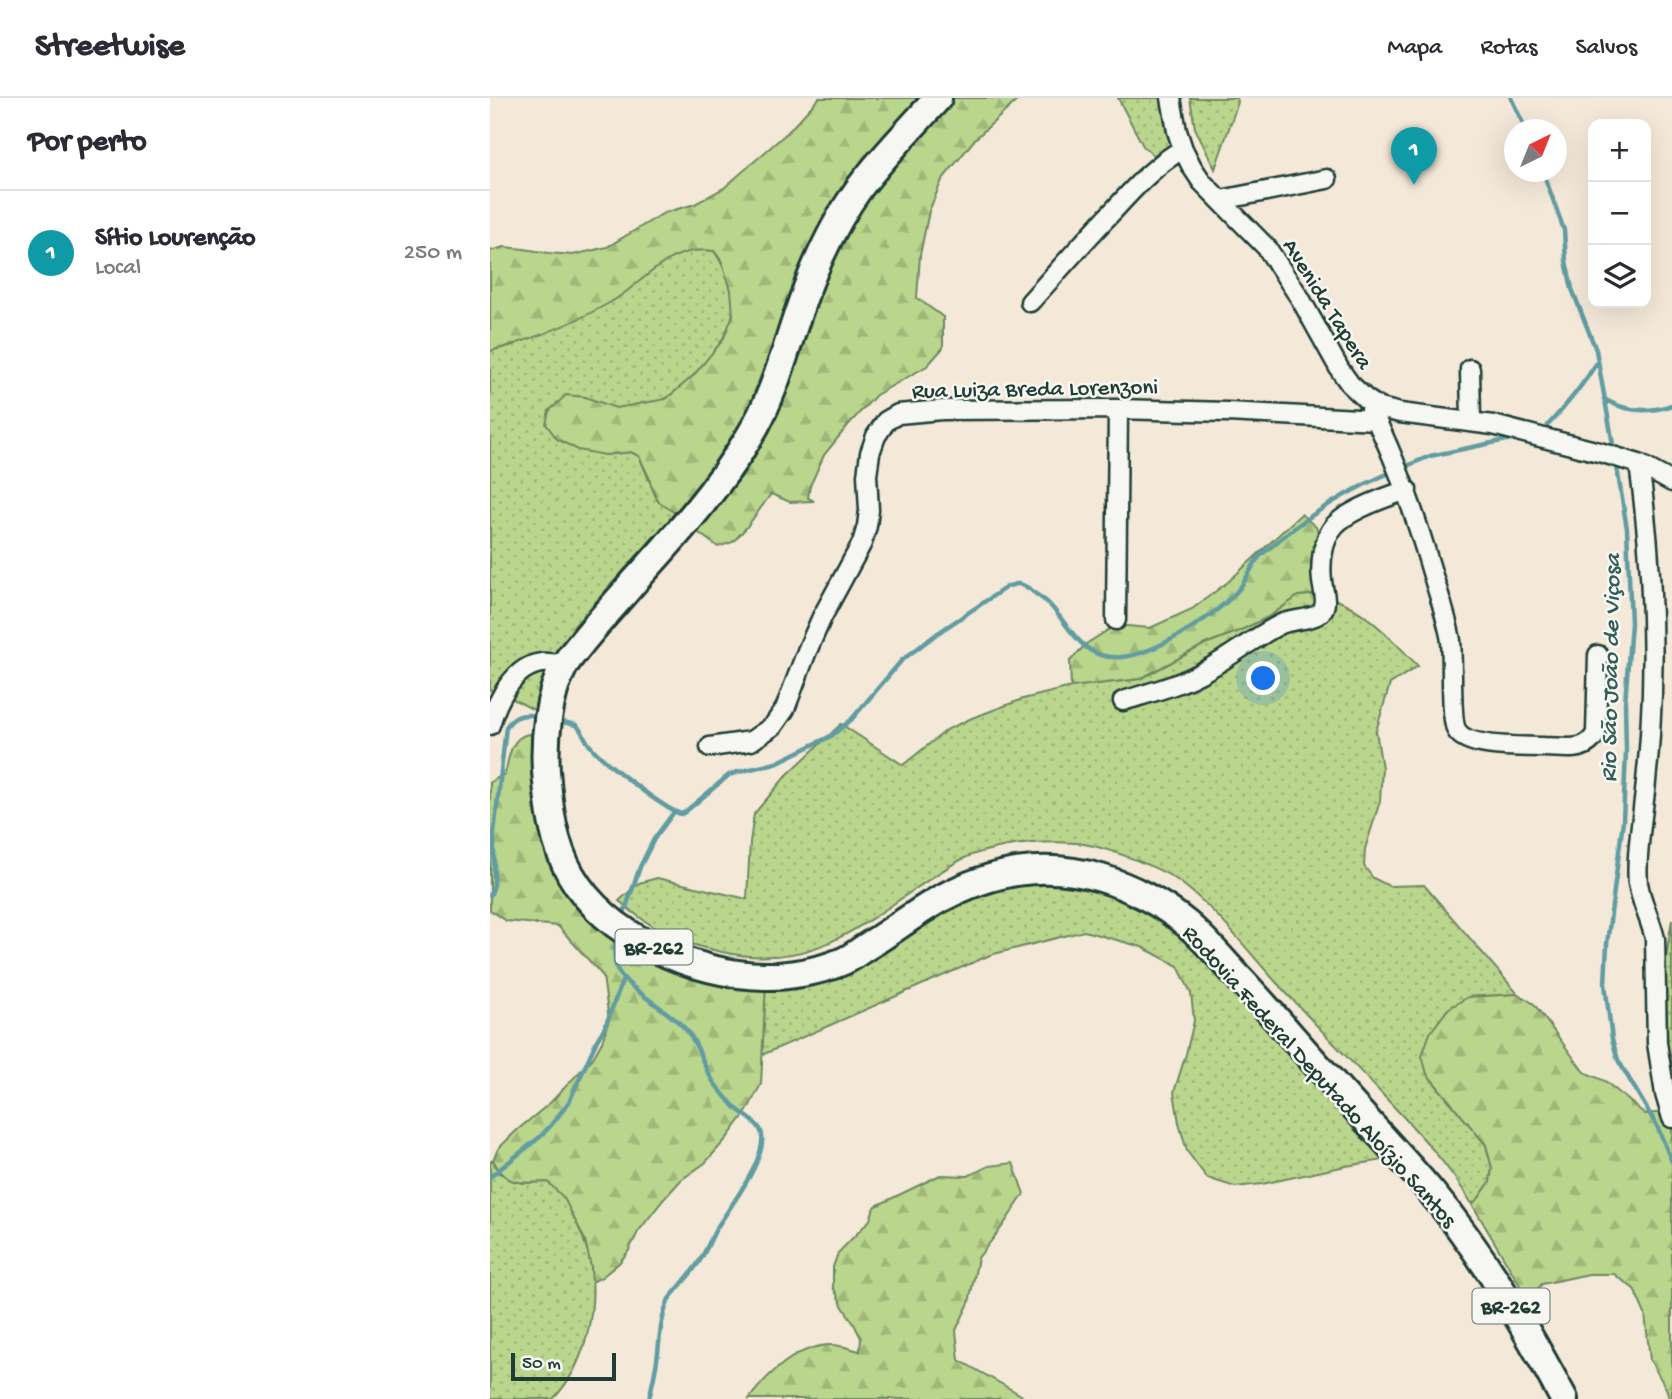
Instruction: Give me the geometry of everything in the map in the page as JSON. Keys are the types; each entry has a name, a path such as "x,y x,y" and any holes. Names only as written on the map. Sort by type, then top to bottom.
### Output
{"highway":[{"name":"Rodovia Federal Deputado Aloízio Santos","path":"938,98 860,187 831,233 804,294 769,397 751,434 684,526 565,665 552,700 545,749 550,815 569,873 587,899 631,935 699,965 736,974 769,976 804,972 842,962 938,900 978,881 1013,871 1044,869 1077,873 1104,879 1133,891 1167,909 1189,926 1418,1176 1478,1252 1564,1399"}],"street":[{"name":"Avenida Tapera","path":"1171,98 1177,131 1192,167 1202,182 1267,248 1300,298 1340,370 1366,399 1380,408 1400,413 1471,421 1603,453 1635,463 1672,482"},
{"path":"1030,302 1138,184 1158,165 1183,149"},
{"path":"1221,200 1326,179"},
{"path":"1470,369 1471,421"},
{"path":"1366,399 1407,490 1440,597 1451,641 1455,730 1481,744 1494,746 1587,745 1596,733 1598,655"},
{"path":"1116,620 1118,409"},
{"name":"Rua Luiza Breda Lorenzoni","path":"710,747 751,741 773,726 785,709 822,617 862,543 869,510 867,475 876,436 886,421 898,414 942,410 1118,409 1376,420"},
{"path":"1635,463 1645,505 1651,662 1650,734 1637,870 1643,902 1655,939 1657,1042 1665,1094 1672,1118"},
{"path":"1123,701 1176,685 1207,670 1286,622 1316,616 1324,609 1325,603 1322,580 1323,548 1328,535 1336,524 1368,505 1407,490"},
{"path":"490,724 499,700 519,673 543,663 565,665"}],"green space":[{"path":"819,98 918,98 855,172 821,220 744,419 717,461 675,513 658,501 639,456 631,452 605,455 578,450 557,439 546,424 549,411 566,395 585,397 616,408 666,399 693,376 723,340 733,315 731,290 721,260 714,251 683,253 658,266 624,294 597,310 521,342 490,351 490,251 504,247 573,255 607,247 664,213 695,204 724,188 788,132"},
{"path":"954,98 1020,98 975,139 942,180 929,211 920,255 917,298 943,317 943,348 927,366 876,395 849,424 824,455 810,486 808,498 814,501 790,502 771,494 733,542 718,547 695,530 743,475 770,431 790,380 829,259 852,216"},
{"path":"1118,98 1167,98 1177,144 1153,155 1143,146"},
{"path":"1190,98 1237,98 1238,102 1215,169 1195,128"},
{"path":"699,249 714,251 726,273 733,301 728,328 706,362 687,382 665,398 616,408 585,397 605,455 631,452 639,456 658,501 675,513 574,626 554,658 536,711 490,690 490,351 543,333 612,301 678,254"},
{"path":"1301,514 1316,527 1324,549 1319,594 1298,596 1270,616 1205,644 1140,679 1071,687 1070,661 1086,644 1116,625 1150,628 1192,609 1228,582"},
{"path":"1319,594 1346,604 1366,617 1418,666 1390,684 1376,731 1382,768 1380,801 1365,849 1364,866 1373,878 1389,886 1424,885 1518,994 1468,997 1427,1074 1486,1145 1492,1168 1490,1182 1472,1204 1452,1174 1418,1133 1205,903 1169,875 1119,854 1071,842 1031,843 992,849 962,859 869,920 825,944 778,956 722,952 679,940 655,928 619,901 639,883 657,878 747,899 754,814 786,776 841,724 903,765 948,729 972,718 1023,699 1071,687 1140,679 1205,644 1270,616 1298,596"},
{"path":"528,734 532,735 531,773 537,812 543,830 592,912 766,981 761,1084 747,1111 705,1163 681,1180 663,1200 638,1232 619,1263 592,1282 585,1240 564,1198 548,1182 523,1183 509,1179 493,1160 498,1149 550,1103 593,1058 609,1020 603,976 558,926 506,921 490,910 490,782 505,774 514,744"},
{"path":"996,875 1138,888 1408,1156 1235,1187 1207,1178 1187,1151 1174,1092 1194,1021 1191,993 1178,966 1142,947 1084,931 990,955 762,1055 766,981 783,980"},
{"path":"1672,919 1672,1095 1658,1009"},
{"path":"1518,994 1534,1004 1584,1072 1605,1081 1645,1114 1672,1109 1672,1399 1669,1399 1667,1390 1650,1360 1645,1314 1634,1289 1614,1274 1589,1274 1542,1284 1528,1299 1472,1204 1490,1182 1492,1168 1486,1145 1427,1074 1422,1056 1430,1033 1448,1009 1468,997"},
{"path":"493,1160 499,1173 523,1183 548,1182 558,1191 570,1208 589,1255 592,1302 586,1338 573,1371 553,1399 490,1399 490,1162"},
{"path":"1013,1163 1024,1194 978,1258 969,1303 956,1330 959,1360 1024,1399 749,1399 775,1370 807,1350 832,1345 860,1351 861,1338 833,1287 833,1267 838,1253 870,1220 874,1207 940,1175 968,1176 989,1166"}],"waterway":[{"name":"Rio São João de Viçosa","path":"1511,98 1521,119"},
{"name":"Rio São João de Viçosa","path":"1547,182 1564,230 1566,261 1572,289 1596,350 1614,450"},
{"path":"1548,425 1598,361"},
{"path":"1604,399 1621,407 1638,410 1672,405"},
{"path":"1409,465 1430,456 1516,438"},
{"name":"Rio São João de Viçosa","path":"1616,462 1627,529 1631,623 1625,703 1623,821 1607,944 1605,984 1612,1039 1618,1060 1657,1126 1672,1162"},
{"path":"563,722 576,725 594,750 618,771 647,794 681,814 729,775 776,763 831,736 851,720 902,660 1008,586 1023,585 1044,600 1079,641 1097,654 1108,657 1136,654 1168,641 1201,621 1239,589 1259,557 1279,540 1331,503 1387,474"},
{"path":"490,896 494,885 494,833 506,727 519,716 536,716"},
{"path":"624,913 640,867 654,839 674,812"},
{"path":"616,937 615,961 622,977 688,1032 715,1084 736,1108 758,1126 762,1139 760,1152 747,1180 699,1262 669,1299 662,1322 649,1399"},
{"path":"490,1177 540,1137 569,1102 605,1027 623,979"}],"place":[{"name":"Sítio Lourenção","path":"1414,185"}]}
